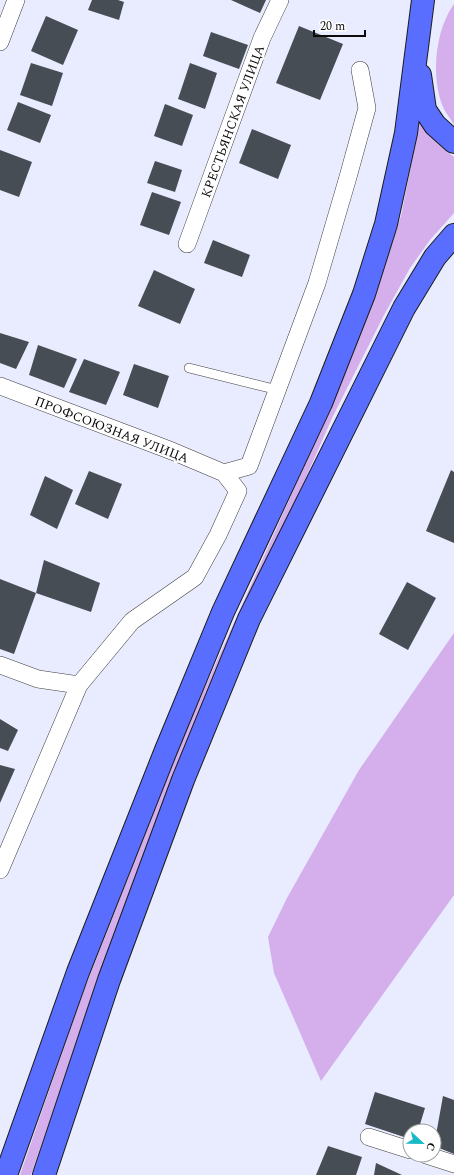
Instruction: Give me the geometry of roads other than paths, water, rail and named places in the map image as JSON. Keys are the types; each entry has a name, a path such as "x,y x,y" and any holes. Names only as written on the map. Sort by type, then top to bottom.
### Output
{"main road":[{"path":"6,1175 78,972 166,750 223,612 321,403 364,294 386,224 406,133 422,0"},
{"path":"416,40 425,110 435,125 454,142"},
{"path":"44,1175 117,958 183,780 249,619 404,308 435,257 454,235"}],"street":[{"path":"0,42 16,0"},
{"name":"КРЕСТЬЯНСКАЯ УЛИЦА","path":"187,244 262,38 280,0"},
{"path":"0,870 78,685 132,621 195,577 218,535 238,491 224,473 249,466 317,283 367,108 360,70"},
{"name":"ПРОФСОЮЗНАЯ УЛИЦА","path":"0,386 172,451 224,473"},
{"path":"0,665 38,679 78,685"},
{"path":"369,1137 402,1147"},
{"path":"442,1160 454,1164"}],"lane":[{"path":"189,368 278,390"}]}
